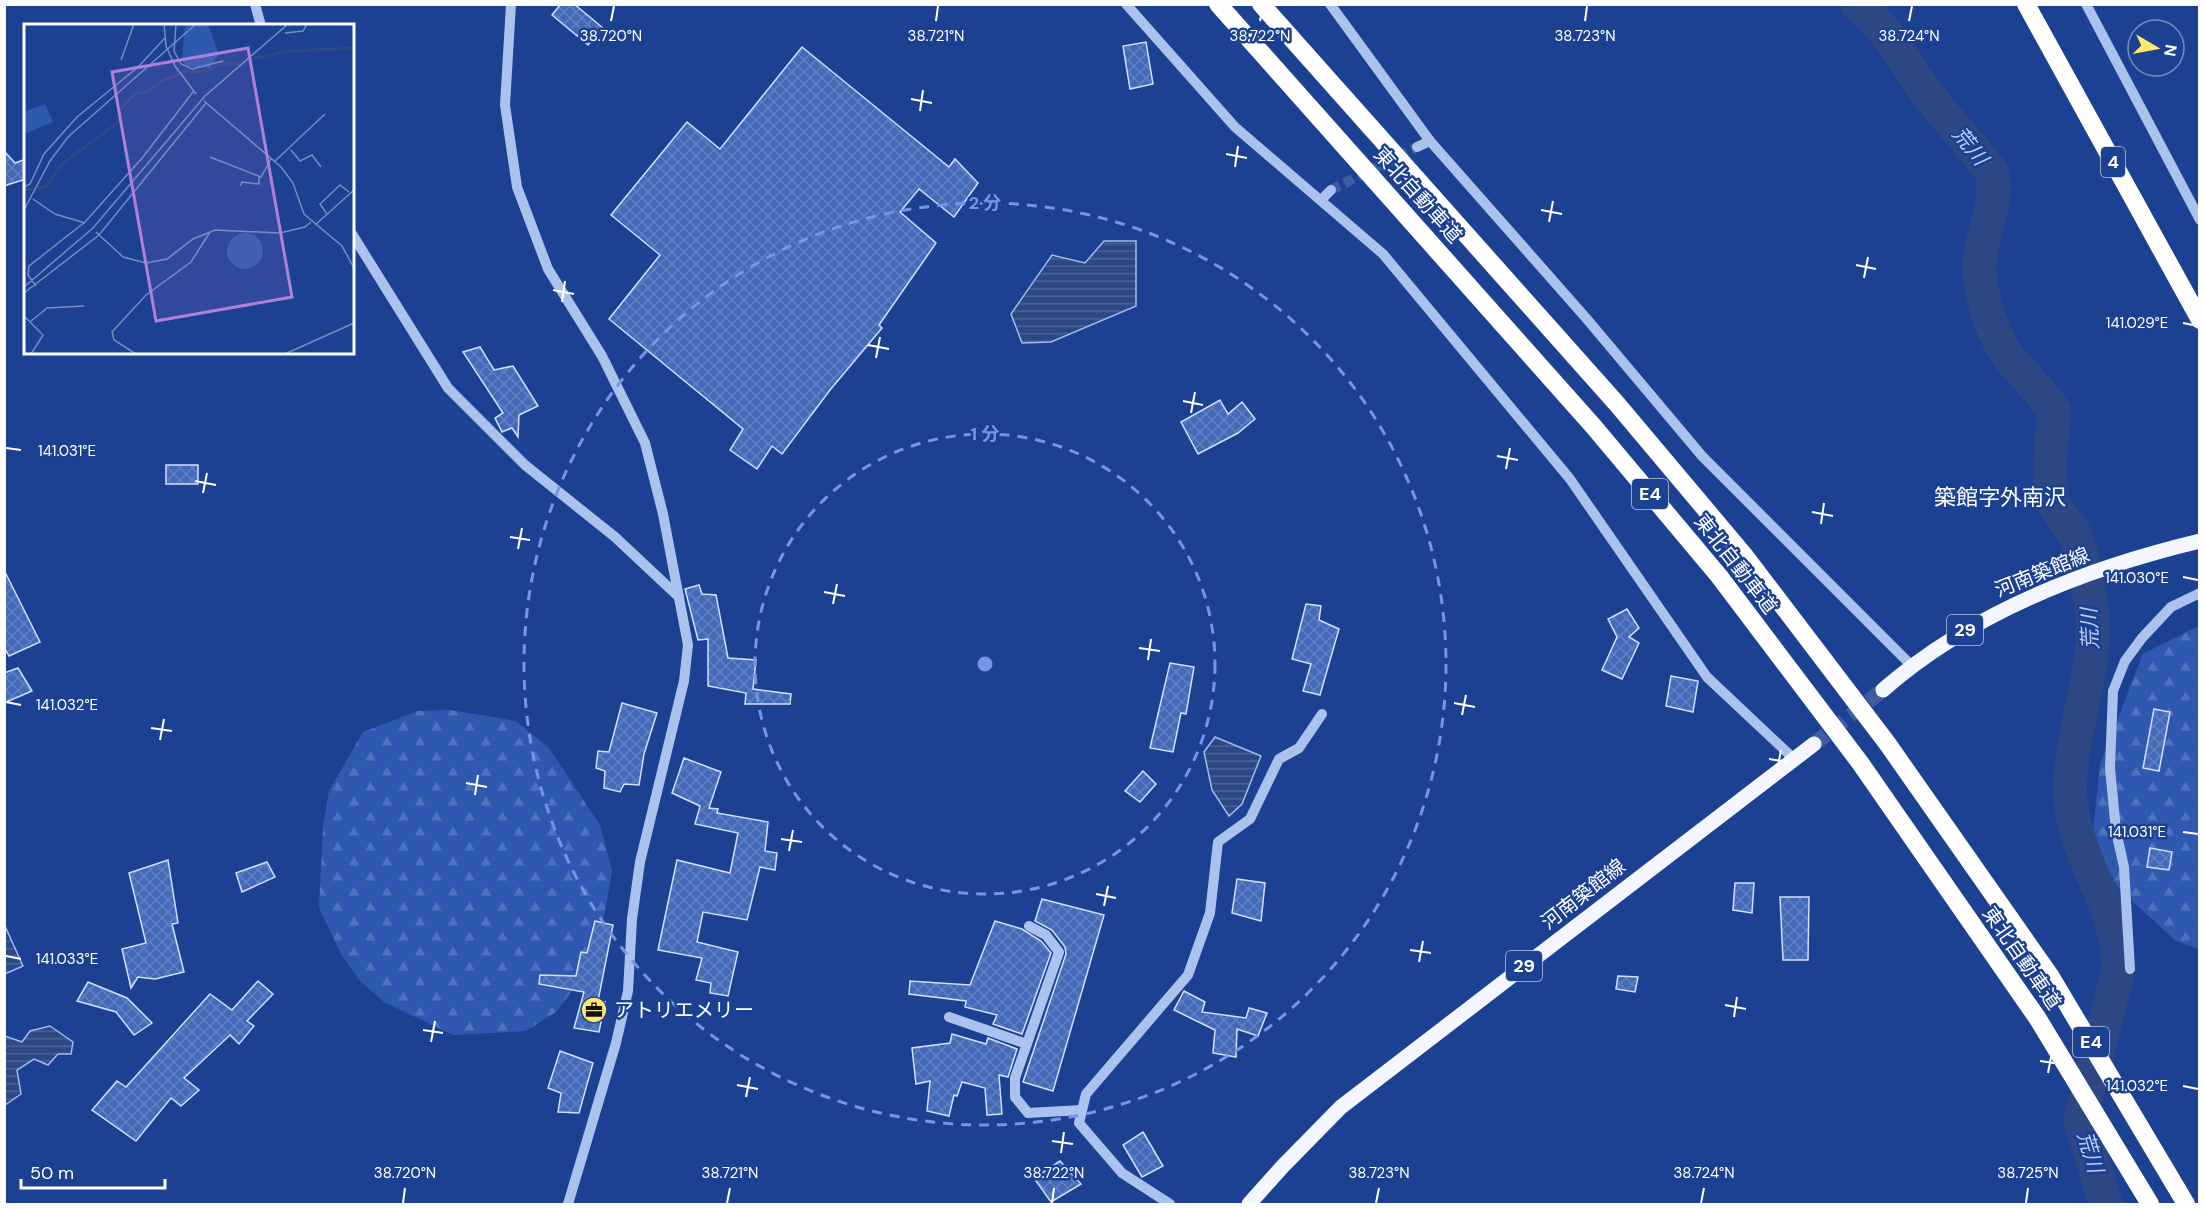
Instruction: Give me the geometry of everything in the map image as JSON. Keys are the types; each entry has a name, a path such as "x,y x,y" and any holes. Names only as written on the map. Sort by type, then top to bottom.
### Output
{"highway":[{"name":"東北自動車道","path":"1218,4 1594,427 1719,576 1861,764 2038,1019 2150,1204"},
{"name":"東北自動車道","path":"1262,4 1617,404 1744,555 1887,743 2051,977 2186,1204"},
{"name":"4","path":"2026,4 2199,320"}],"main road":[{"name":"河南築館線","path":"1883,690 1911,665 1981,620 2115,565 2199,541"},
{"name":"河南築館線","path":"1249,1204 1341,1107 1814,744"}],"street":[{"path":"255,4 260,24"},
{"path":"511,4 505,105 517,187 548,269 602,356 645,443 663,514 688,645 684,681 640,862 632,919 628,991 616,1043 568,1204"},
{"path":"1126,4 1235,127 1383,254 1570,479 1707,677 1793,758"},
{"path":"1330,4 1430,141 1586,318 1702,456 1911,665"},
{"path":"2086,4 2199,220"},
{"path":"1417,147 1430,141"},
{"path":"1321,200 1331,190"},
{"path":"354,237 448,388 525,465 615,537 679,597"},
{"path":"2130,969 2124,867 2116,831 2110,768 2113,691 2125,661 2142,638 2170,607 2199,594"},
{"path":"1170,1204 1122,1173 1079,1123 1086,1094 1188,975 1210,913 1218,842 1250,819 1278,759 1299,748 1322,714"},
{"path":"1029,926 1046,935 1059,952 1016,1078 1015,1097 1028,1113 1082,1110"},
{"path":"949,1017 1027,1044"}],"green space":[{"path":"2199,626 2199,949 2176,941 2120,890 2099,860 2092,841 2100,764 2143,654"},
{"path":"450,710 516,721 549,748 600,825 612,871 597,958 556,1012 526,1031 453,1035 384,1002 360,981 341,954 319,908 323,827 329,791 363,732 418,711"}],"shaded area":[{"path":"1104,241 1136,241 1136,306 1051,342 1022,343 1011,314 1052,255 1085,263"},
{"path":"1215,737 1261,756 1242,804 1229,816 1212,790 1204,752"},
{"path":"5,926 23,966 4,974"},
{"path":"50,1026 73,1042 71,1054 58,1054 48,1065 34,1059 17,1070 21,1094 5,1105 5,1036 22,1042 30,1031"}],"building":[{"path":"561,4 574,4 603,28 588,45 552,15"},
{"path":"1146,42 1153,84 1130,89 1123,46"},
{"path":"802,47 949,167 955,159 978,183 954,217 919,189 900,212 936,243 879,325 882,328 830,390 782,454 772,446 757,469 730,450 743,429 609,319 660,255 611,215 687,122 720,149"},
{"path":"4,151 15,163 24,160 24,180 4,186"},
{"path":"480,347 494,370 513,366 538,406 519,415 518,437 512,428 502,432 495,418 503,413 463,352"},
{"path":"1220,400 1228,414 1242,402 1255,419 1238,433 1198,454 1181,422"},
{"path":"166,465 198,465 198,484 166,484"},
{"path":"4,570 40,642 9,656 4,647"},
{"path":"699,585 702,594 716,595 728,658 756,660 753,689 791,694 790,704 745,704 746,693 708,686 708,639 698,640 685,589"},
{"path":"1306,604 1321,606 1319,620 1339,629 1320,695 1303,691 1311,664 1292,659"},
{"path":"1627,609 1639,628 1629,637 1639,643 1622,679 1602,670 1617,637 1608,619"},
{"path":"1170,663 1194,667 1186,714 1181,713 1173,752 1150,748"},
{"path":"18,668 32,691 4,703 4,673"},
{"path":"1671,676 1698,681 1693,712 1666,706"},
{"path":"622,703 657,713 644,754 639,785 624,784 620,792 604,788 605,771 596,768 598,751 609,752"},
{"path":"2154,709 2170,712 2159,771 2143,768"},
{"path":"684,758 721,772 709,808 718,809 717,813 768,822 765,851 777,853 775,870 760,867 747,920 703,912 697,942 738,952 728,996 710,993 711,983 696,980 702,958 658,950 677,860 730,873 738,833 695,824 700,806 672,793"},
{"path":"1143,771 1156,784 1140,802 1125,791"},
{"path":"2150,848 2172,852 2169,870 2147,867"},
{"path":"168,860 178,923 172,924 184,972 155,979 138,977 131,988 122,949 146,943 129,873"},
{"path":"267,862 275,877 242,892 236,873"},
{"path":"1237,879 1265,883 1261,921 1232,913"},
{"path":"1735,883 1754,883 1752,913 1733,910"},
{"path":"1780,897 1809,897 1808,960 1783,960"},
{"path":"1042,899 1104,915 1053,1091 1023,1082 1066,954 1065,947 1052,930 1035,921"},
{"path":"595,921 613,925 598,1001 605,1002 599,1032 574,1028 584,992 539,984 540,975 576,976 581,952 587,953"},
{"path":"995,921 1022,929 1041,941 1051,953 1022,1034 993,1024 997,1015 965,1007 966,1001 909,994 910,981 970,985"},
{"path":"1618,976 1638,977 1635,992 1616,989"},
{"path":"258,981 273,994 247,1021 254,1026 239,1044 230,1035 184,1078 199,1090 181,1106 171,1098 136,1141 92,1110 117,1081 126,1087 210,994 232,1010"},
{"path":"88,982 127,998 152,1023 134,1035 116,1012 77,1001"},
{"path":"1184,991 1205,1002 1202,1012 1246,1018 1249,1008 1267,1013 1258,1036 1237,1029 1236,1057 1213,1053 1215,1030 1174,1010"},
{"path":"952,1034 986,1044 988,1038 1017,1049 1008,1077 999,1075 1002,1114 987,1115 985,1088 962,1082 957,1096 954,1095 949,1116 927,1111 930,1081 916,1084 912,1048 950,1043"},
{"path":"560,1051 593,1063 579,1113 558,1112 561,1093 548,1088"},
{"path":"1143,1132 1163,1166 1142,1177 1123,1145"},
{"path":"1060,1161 1081,1184 1051,1202 1034,1178"}],"waterway":[{"name":"荒川","path":"1857,4 1887,34 1926,92 1991,171 1993,198 1979,266 1983,298 1992,326 2004,350 2054,411 2050,465 2052,497 2056,508 2072,530 2078,543 2087,581 2093,628 2092,651 2071,768 2072,812 2084,854 2108,912 2117,953 2117,976 2080,1121 2106,1204"}],"tunnel":[{"path":"1331,190 1417,147"},
{"path":"1814,744 1883,690"}],"place":[{"name":"アトリエメリー","path":"594,1010"}],"district":[{"name":"築館字外南沢","path":"2000,497"}]}
